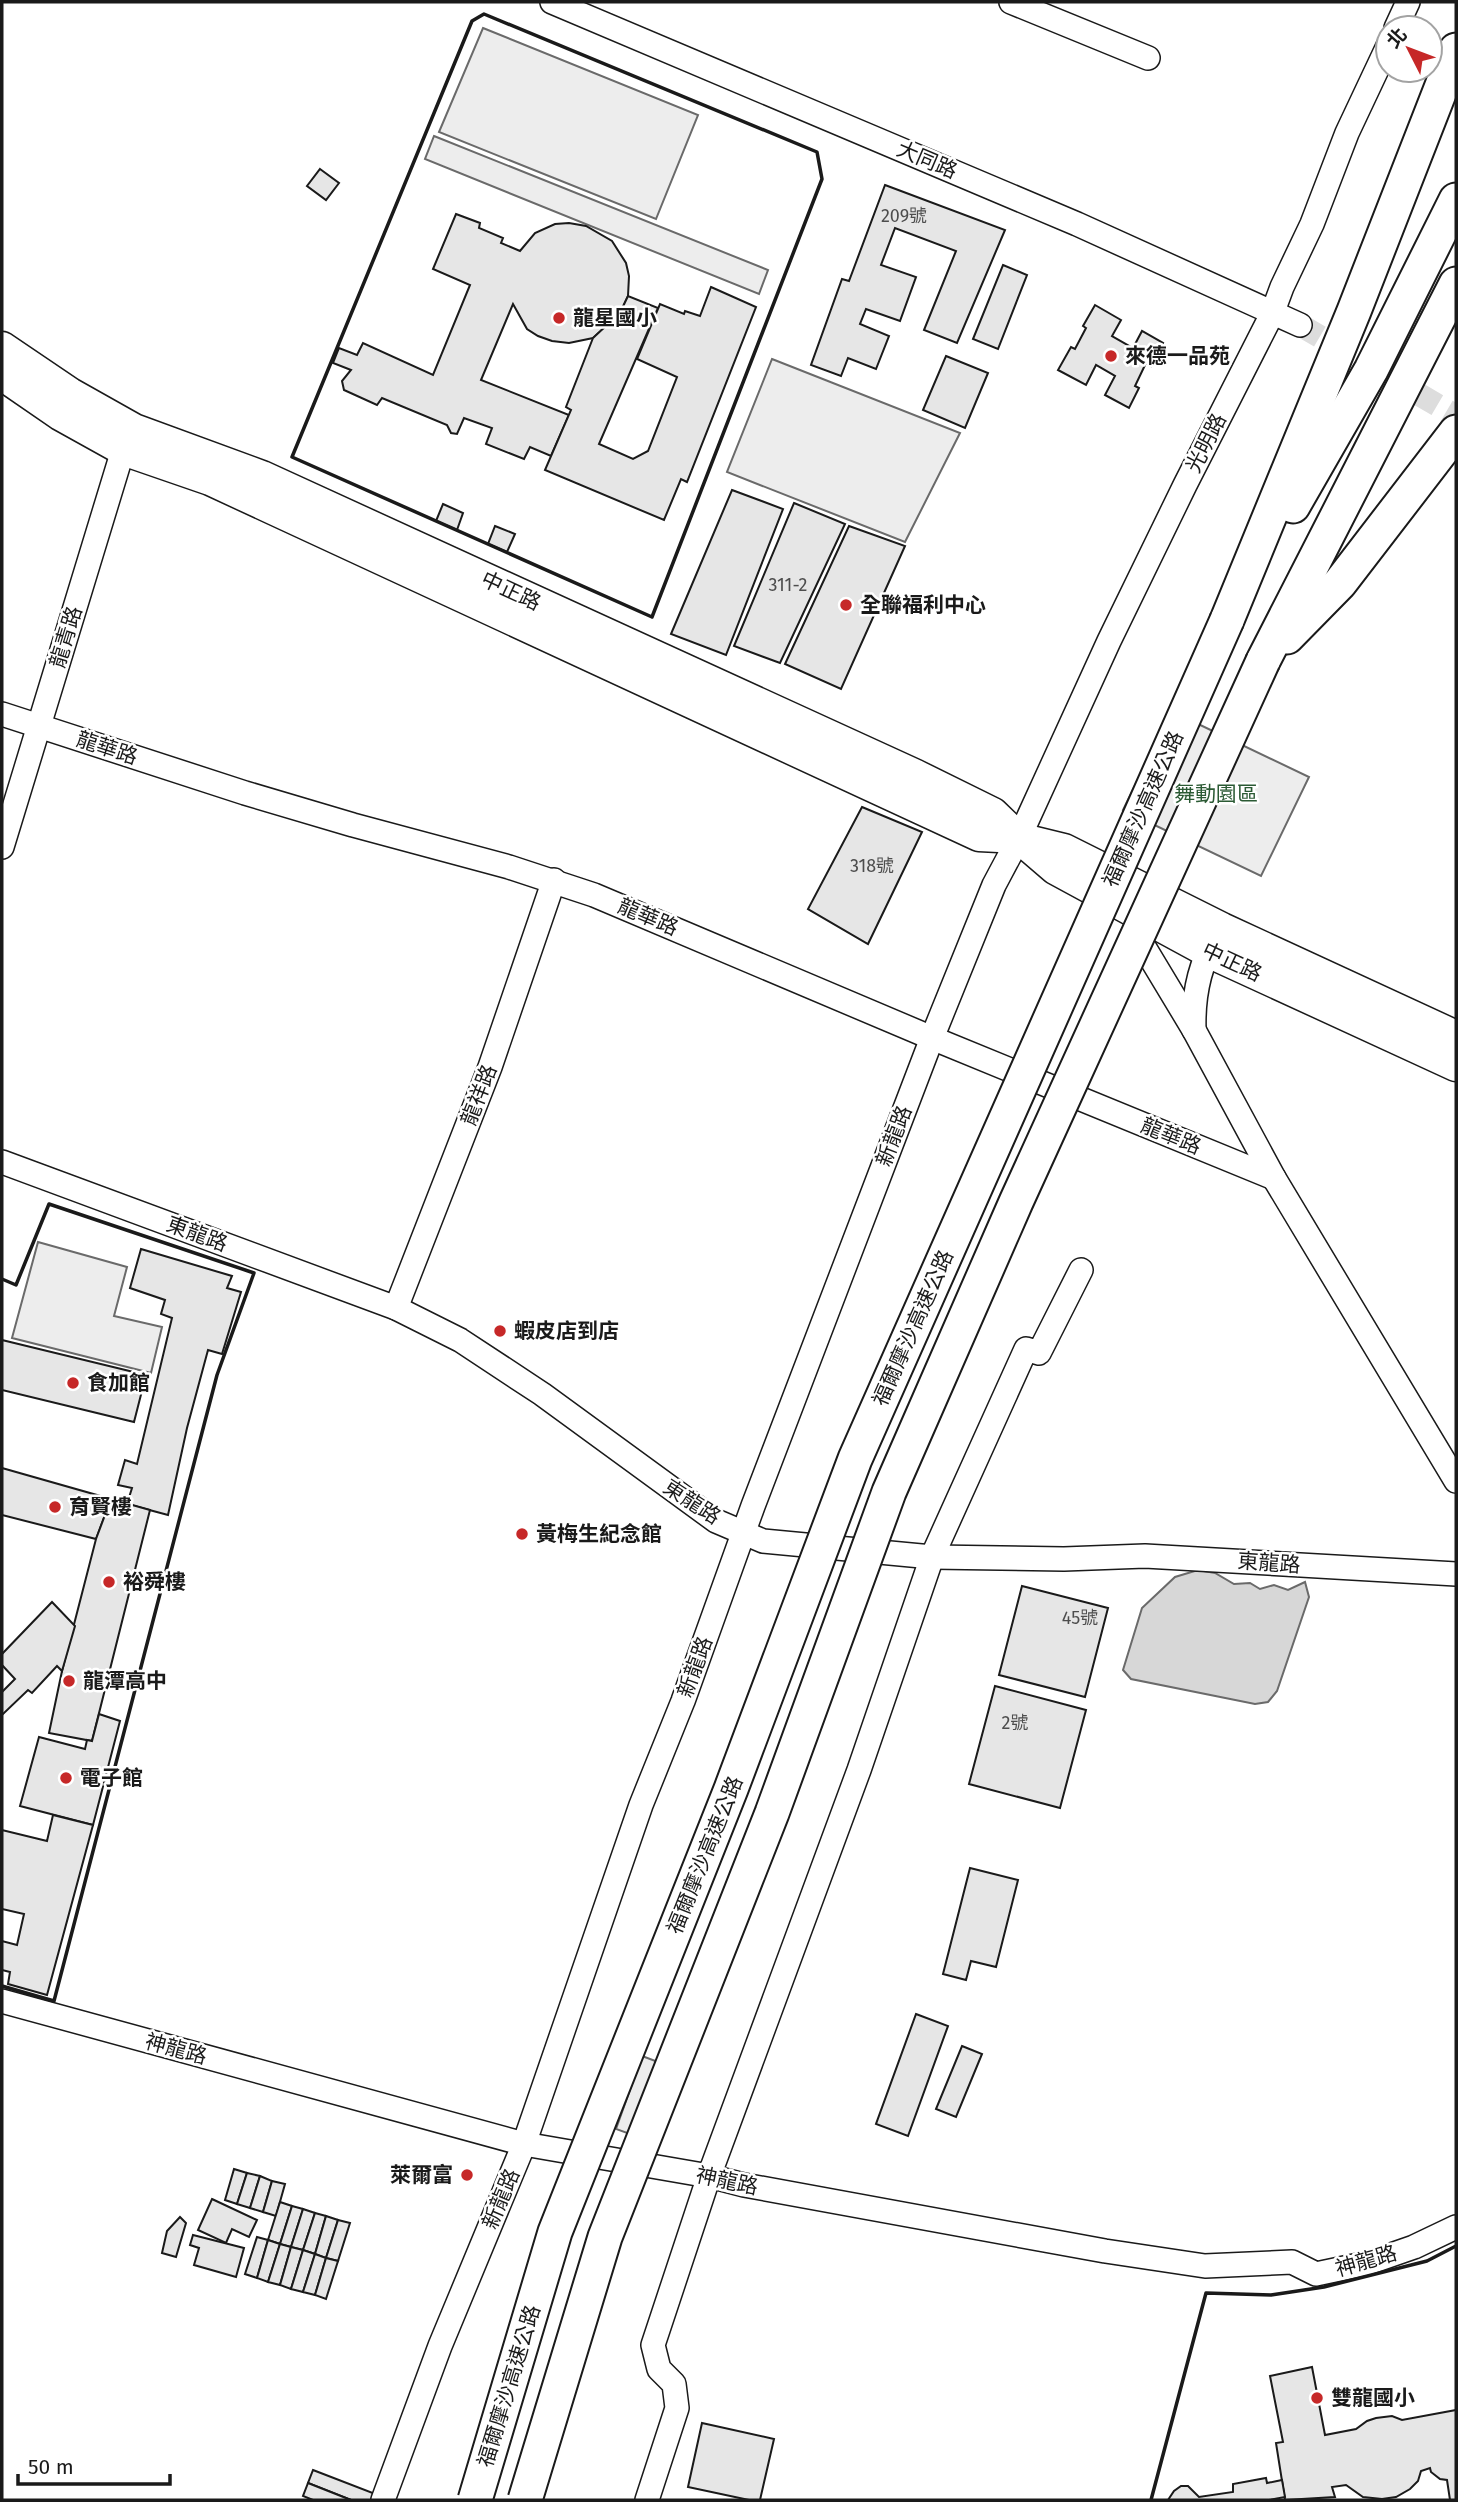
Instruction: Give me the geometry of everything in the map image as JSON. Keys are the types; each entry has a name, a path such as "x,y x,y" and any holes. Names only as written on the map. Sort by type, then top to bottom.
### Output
{"highway":[{"path":"1227,620 1354,311 1456,50"},
{"name":"福爾摩沙高速公路","path":"475,2500 555,2232 731,1789 855,1459 1227,620 1371,370 1456,200"},
{"name":"福爾摩沙高速公路","path":"525,2500 605,2237 772,1813 889,1492 1016,1202 1264,661 1456,284"},
{"path":"1264,661 1340,583 1456,432"}],"main road":[{"name":"中正路","path":"2,347 71,393 128,440"},
{"name":"中正路","path":"2,376 60,415 128,440 262,476 799,738 993,813 1019,838 1064,849 1143,903 1456,1066"},
{"name":"中正路","path":"1215,940 1456,1036"}],"street":[{"name":"大同路","path":"552,2 1077,224 1300,325"},
{"path":"1011,2 1148,58"},
{"name":"光明路","path":"1019,838 1109,641 1272,314 1312,224 1346,133 1374,75"},
{"name":"龍青路","path":"2,847 128,440"},
{"name":"龍華路","path":"2,714 257,797 554,880 1274,1178"},
{"name":"新龍路","path":"383,2500 440,2346 524,2144 641,1805 932,1038 994,885 1019,838"},
{"name":"龍祥路","path":"397,1308 490,1067 554,880"},
{"path":"1143,903 1138,937 1194,1030 1274,1178 1456,1481"},
{"path":"1194,1030 1193,1002 1215,940"},
{"name":"東龍路","path":"2,1162 397,1308 460,1340 542,1394 716,1521 763,1541 932,1557 1064,1559 1145,1556 1456,1574"},
{"path":"647,2500 677,2408 674,2384 659,2369 653,2345 709,2176 859,1770 932,1557 1026,1349 1039,1353 1081,1270"},
{"name":"神龍路","path":"2,2001 524,2144 1105,2251 1205,2266 1292,2262 1316,2274 1368,2263 1414,2247 1456,2227"}],"shaded area":[{"path":"483,28 698,115 656,219 439,132"},
{"path":"434,136 768,270 759,294 425,159"},
{"path":"772,359 960,433 905,542 727,472"},
{"name":"舞動園區","path":"1171,711 1309,777 1261,876 1123,810"},
{"path":"38,1242 127,1267 114,1316 162,1327 151,1373 12,1338"},
{"path":"1198,1570 1215,1573 1234,1584 1250,1583 1260,1589 1274,1585 1288,1590 1305,1582 1309,1597 1277,1691 1268,1702 1255,1704 1131,1679 1123,1670 1142,1608 1175,1577"},
{"path":"642,2056 677,2069 652,2142 616,2129"}],"building":[{"path":"320,169 339,183 326,200 307,186"},
{"path":"885,185 1005,230 957,343 924,330 956,251 895,228 881,265 916,277 900,321 866,309 860,324 889,336 876,369 848,358 841,376 811,365 842,279 849,281"},
{"path":"456,214 480,223 479,228 503,238 501,243 520,251 535,233 555,224 586,226 612,241 626,263 629,276 628,296 620,313 593,338 569,343 538,336 527,329 513,304 481,380 569,415 551,456 530,447 524,459 486,444 492,428 464,418 457,434 451,433 447,425 382,398 377,405 344,390 342,381 351,370 333,363 339,348 357,355 363,343 433,375 470,285 433,269"},
{"path":"1003,265 1027,275 998,349 973,339"},
{"path":"711,287 756,307 687,482 681,479 664,520 545,470 571,410 566,407 593,338 620,313 628,296 658,308 599,444 633,459 648,451 677,377 637,359 660,304 684,314 685,311 700,316"},
{"name":"來德一品苑","path":"1095,305 1121,320 1112,336 1133,348 1142,331 1163,343 1151,366 1146,363 1135,386 1139,388 1129,408 1105,395 1115,376 1096,365 1086,385 1058,370 1071,347 1075,349 1086,328 1083,326"},
{"path":"946,356 988,373 965,428 923,410"},
{"path":"732,490 783,509 726,655 671,634"},
{"path":"794,503 845,524 780,663 734,646"},
{"path":"443,504 463,513 457,530 436,521"},
{"path":"495,526 515,534 507,552 488,544"},
{"name":"全聯福利中心","path":"849,526 905,546 841,689 785,664"},
{"path":"862,807 922,832 868,944 808,909"},
{"path":"141,1249 232,1276 227,1288 241,1292 222,1354 208,1350 168,1515 127,1504 132,1488 118,1485 125,1460 137,1464 172,1318 161,1314 165,1300 130,1288"},
{"name":"食加館","path":"2,1340 146,1375 134,1422 2,1390"},
{"name":"育賢樓","path":"2,1468 111,1499 96,1539 2,1515"},
{"name":"裕舜樓","path":"111,1499 150,1510 92,1741 49,1733 96,1539"},
{"path":"1022,1586 1108,1608 1085,1697 999,1675"},
{"path":"52,1602 75,1626 62,1671 57,1666 32,1693 28,1690 2,1715 2,1692 15,1679 2,1665 2,1654"},
{"path":"995,1686 1086,1710 1060,1808 969,1784"},
{"name":"電子館","path":"99,1714 120,1721 93,1825 20,1806 39,1737 85,1749 87,1740 92,1741"},
{"path":"53,1815 93,1825 47,1995 8,1984 10,1972 2,1970 2,1941 17,1945 24,1914 2,1909 2,1830 47,1841"},
{"path":"970,1868 1018,1880 996,1967 971,1961 966,1980 943,1974"},
{"path":"916,2014 948,2026 908,2136 876,2124"},
{"path":"962,2046 982,2054 956,2117 936,2109"},
{"path":"234,2169 247,2173 237,2204 225,2200"},
{"path":"247,2173 260,2176 250,2208 237,2204"},
{"path":"260,2176 272,2181 263,2212 250,2208"},
{"path":"272,2181 285,2184 276,2216 263,2212"},
{"path":"212,2199 257,2220 249,2237 232,2229 226,2243 198,2230"},
{"path":"280,2202 292,2206 280,2244 268,2240"},
{"path":"292,2206 303,2209 291,2247 280,2244"},
{"path":"303,2209 315,2213 303,2250 291,2247"},
{"path":"315,2213 326,2216 315,2254 303,2250"},
{"path":"326,2216 338,2220 326,2258 315,2254"},
{"path":"180,2217 186,2223 176,2257 162,2253 167,2231"},
{"path":"338,2220 350,2223 338,2261 326,2258"},
{"path":"193,2235 244,2248 236,2277 194,2265 199,2248 190,2245"},
{"path":"257,2237 268,2240 257,2278 245,2274"},
{"path":"268,2240 280,2244 268,2282 257,2278"},
{"path":"280,2244 291,2247 280,2285 268,2282"},
{"path":"291,2247 303,2250 291,2289 280,2285"},
{"path":"303,2250 315,2254 303,2292 291,2289"},
{"path":"315,2254 326,2258 315,2295 303,2292"},
{"path":"326,2258 338,2261 326,2299 315,2295"},
{"path":"1312,2367 1325,2435 1356,2429 1376,2418 1392,2416 1402,2420 1456,2410 1456,2500 1450,2500 1447,2480 1440,2479 1430,2468 1421,2471 1418,2481 1396,2497 1363,2497 1346,2485 1332,2487 1335,2497 1285,2500 1276,2443 1283,2442 1270,2376"},
{"path":"702,2423 774,2439 760,2500 688,2487"},
{"path":"313,2470 378,2495 376,2500 351,2500 308,2483"},
{"path":"1266,2478 1267,2483 1282,2480 1285,2497 1269,2500 1168,2500 1181,2486 1188,2486 1199,2497 1233,2492 1233,2484"},
{"path":"308,2483 351,2500 313,2500 303,2496"}],"tunnel":[{"path":"1300,325 1456,416"}],"wall":[{"path":"484,14 817,152 822,179 652,617 292,457 472,21 484,14"},
{"path":"2,1279 16,1285 49,1204 254,1273 217,1375 54,2001 2,1986"},
{"path":"1151,2500 1206,2293 1271,2295 1324,2287 1427,2261 1456,2246"}],"place":[{"name":"龍星國小","path":"559,318"},
{"name":"來德一品苑","path":"1111,356"},
{"name":"全聯福利中心","path":"846,605"},
{"name":"蝦皮店到店","path":"500,1331"},
{"name":"食加館","path":"73,1383"},
{"name":"育賢樓","path":"55,1507"},
{"name":"黃梅生紀念館","path":"522,1534"},
{"name":"裕舜樓","path":"109,1582"},
{"name":"龍潭高中","path":"69,1681"},
{"name":"電子館","path":"66,1778"},
{"name":"萊爾富","path":"467,2175"},
{"name":"雙龍國小","path":"1317,2398"}]}
